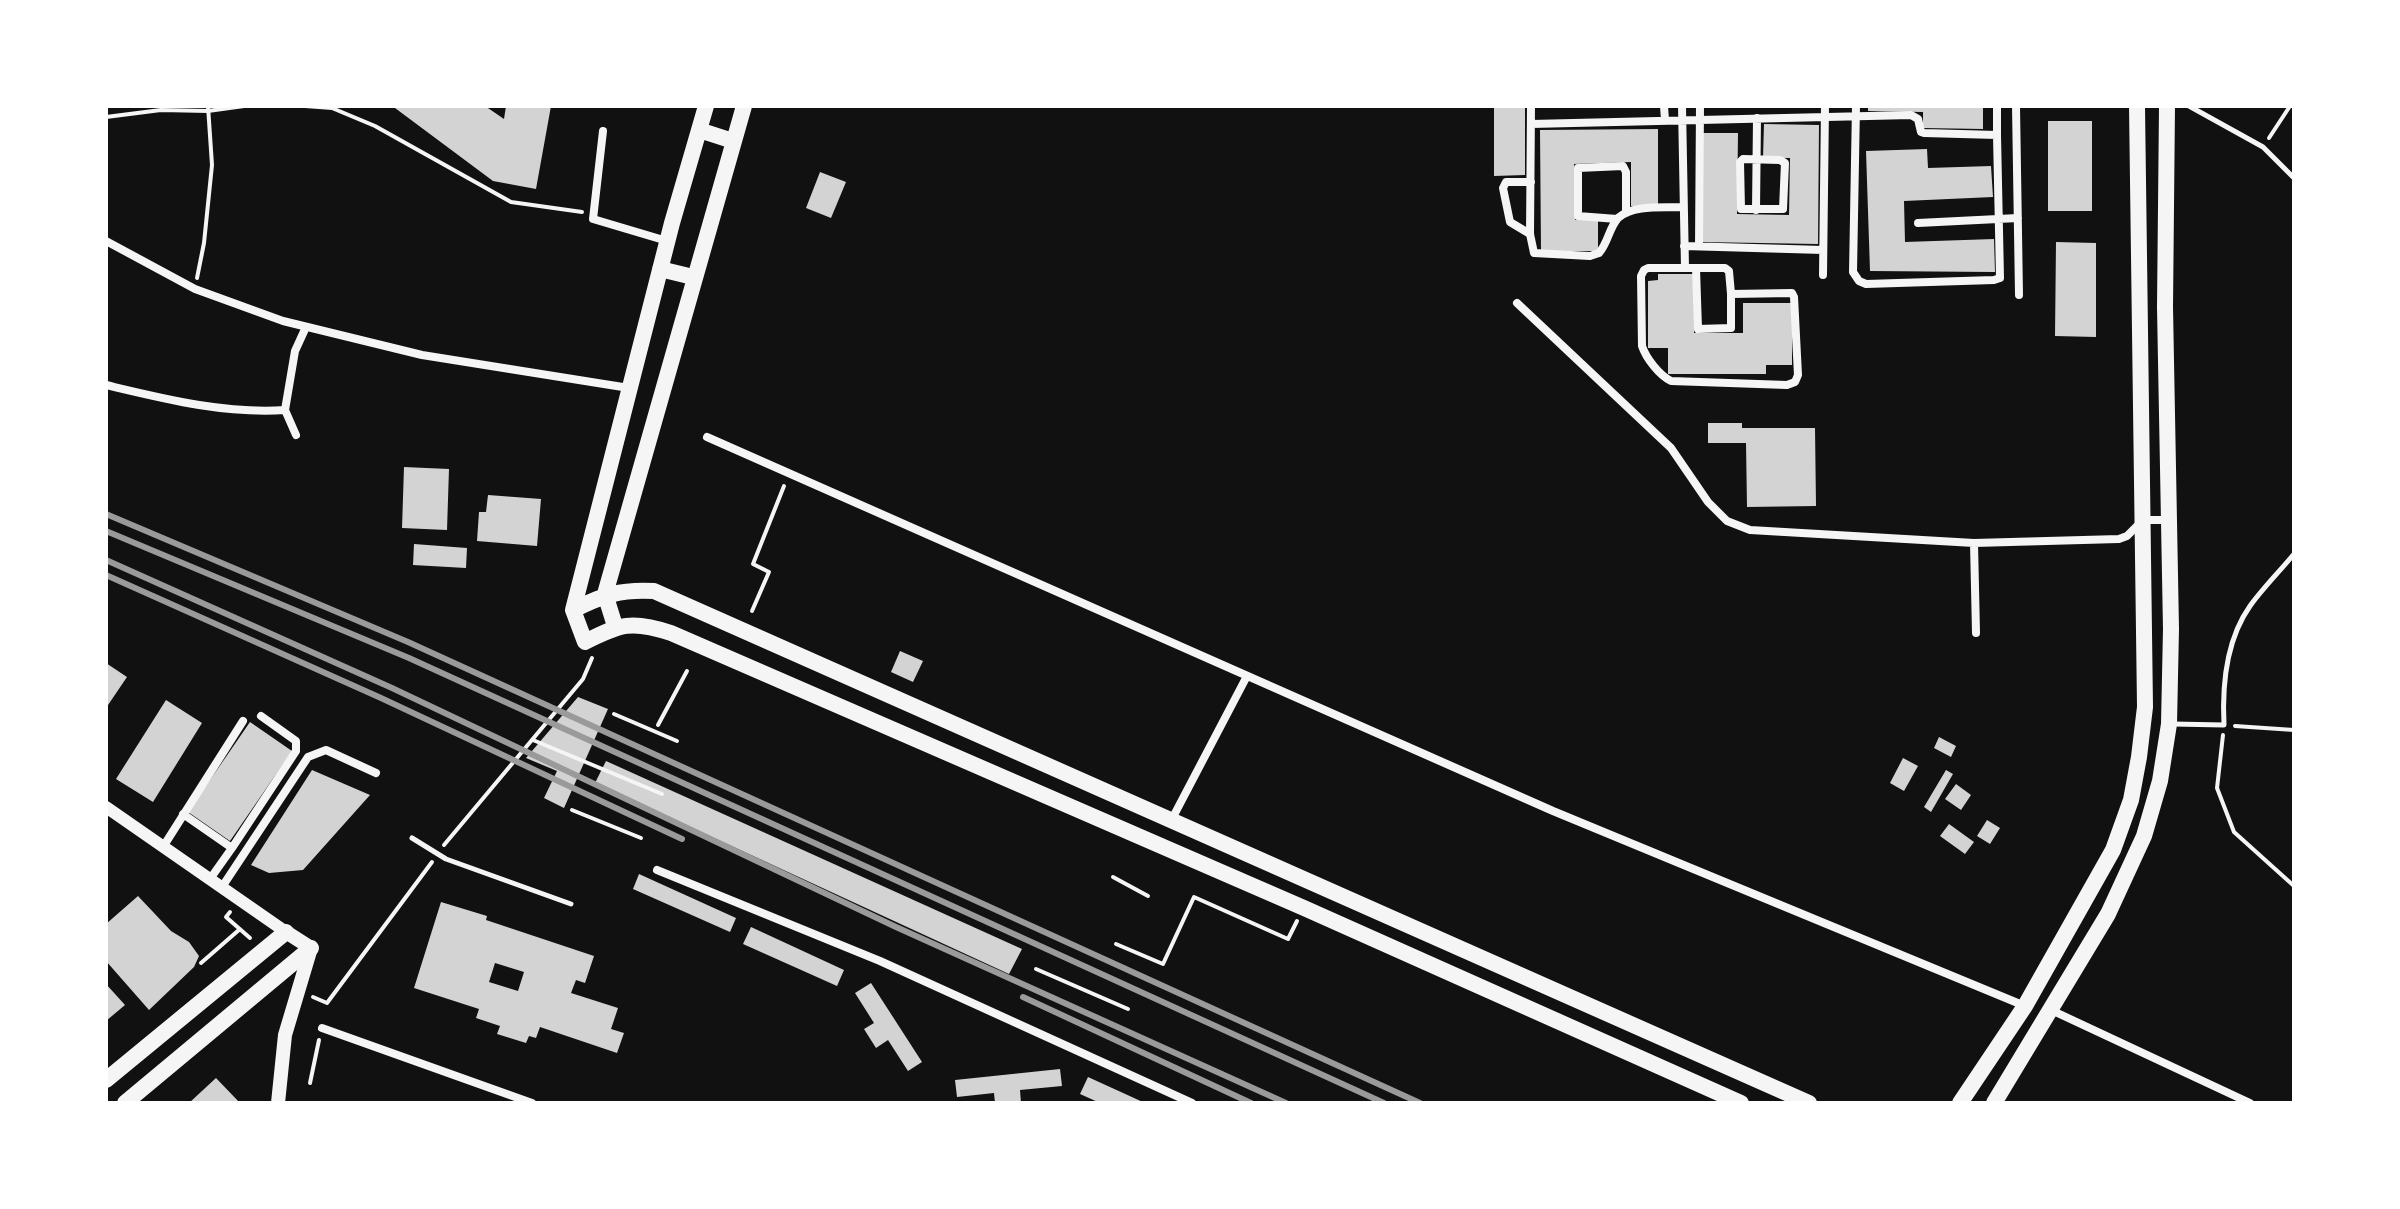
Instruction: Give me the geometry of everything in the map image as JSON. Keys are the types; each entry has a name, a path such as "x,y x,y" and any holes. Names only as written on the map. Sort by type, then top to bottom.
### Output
{"main road":[{"path":"706,106 667,241 573,610 585,642 615,626 651,626 671,633 1304,908 1741,1103"},
{"path":"615,626 605,594 744,106"},
{"path":"1960,1103 2025,1006 2113,850 2131,800 2139,757 2145,707 2137,106"},
{"path":"1994,1103 2108,914 2144,836 2160,781 2169,724 2171,629 2165,307 2167,106"},
{"path":"699,130 733,141"},
{"path":"660,269 693,277"},
{"path":"573,610 605,594 633,590 662,594 1809,1103"},
{"path":"1242,881 1254,856"},
{"path":"106,1080 286,932 311,948"},
{"path":"125,1103 311,948"},
{"path":"278,1103 285,1035 311,948"}],"street":[{"path":"1531,106 1530,234 1532,251 1538,255 1590,256 1599,253 1617,219 1626,213 1640,209 1683,207"},
{"path":"1664,106 1665,120"},
{"path":"1682,106 1685,268"},
{"path":"1699,246 1700,106"},
{"path":"1781,106 1781,117"},
{"path":"1856,111 1853,272 1859,281 1866,284 1998,279 2001,274 1997,106"},
{"path":"2016,106 2019,295"},
{"path":"1823,275 1825,111"},
{"path":"1531,124 1757,118 1856,111 1911,115 1918,119 1924,133 1997,135"},
{"path":"1756,210 1757,118"},
{"path":"603,131 592,214 595,220 667,241"},
{"path":"1683,155 1699,154"},
{"path":"1756,159 1780,160 1785,167 1783,209 1740,208 1740,162 1756,159"},
{"path":"1617,219 1578,216 1578,168 1623,166 1626,172 1626,213"},
{"path":"1530,234 1510,222 1503,188 1506,182 1531,182"},
{"path":"1918,223 2018,218"},
{"path":"106,241 195,289 306,327 422,355 629,388"},
{"path":"1684,246 1823,250"},
{"path":"1696,268 1698,329 1731,328 1728,269 1696,268 1648,268 1641,276 1643,350 1665,378 1671,381 1787,385 1795,382 1798,375 1794,295 1789,292 1731,294"},
{"path":"1517,303 1671,448 1708,502 1727,521 1750,530 1777,534 1974,543 2119,539 2127,536 2143,520 2167,520"},
{"path":"296,435 285,410 295,351 306,327"},
{"path":"106,385 182,403 237,411 285,410"},
{"path":"707,437 1553,811 2025,1006"},
{"path":"1974,543 1976,633"},
{"path":"1172,819 1247,676"},
{"path":"210,879 296,751 296,741 261,716"},
{"path":"163,847 243,721"},
{"path":"222,887 308,757 326,750 376,773"},
{"path":"106,807 286,932"},
{"path":"183,814 232,848"},
{"path":"657,870 880,961 1192,1103"},
{"path":"2051,1010 2250,1103"},
{"path":"322,1028 532,1103"}],"lane":[{"path":"2189,106 2263,147 2294,178"},
{"path":"2169,724 2224,725 2222,696 2231,644 2249,607 2294,554"},
{"path":"412,838 446,859 571,904"}],"path":[{"path":"106,117 161,110 244,106"},
{"path":"305,106 332,108 375,126 511,202 592,214"},
{"path":"2263,147 2290,106"},
{"path":"195,289 204,243 212,165 208,108"},
{"path":"752,611 769,572 753,564 790,473"},
{"path":"658,725 687,671"},
{"path":"451,836 583,679"},
{"path":"614,714 677,741"},
{"path":"2294,730 2224,725 2217,788 2234,832 2294,886"},
{"path":"533,740 662,794"},
{"path":"572,810 641,838"},
{"path":"381,932 438,854"},
{"path":"1113,877 1148,896"},
{"path":"1116,944 1163,964 1194,897 1288,939 1304,908"},
{"path":"226,917 252,940"},
{"path":"201,963 240,929"},
{"path":"1036,969 1128,1009"},
{"path":"310,1083 318,1048"}],"building":[{"path":"396,106 485,106 504,119 506,106 551,106 536,189 493,181"},
{"path":"1494,106 1525,106 1525,175 1494,176"},
{"path":"1868,106 1983,106 1983,129 1923,128 1923,112 1868,111"},
{"path":"2048,121 2092,121 2092,211 2048,211"},
{"path":"1764,124 1819,125 1818,244 1702,242 1703,133 1738,133 1737,214 1789,215 1790,158 1763,158"},
{"path":"1658,129 1658,206 1631,206 1631,162 1574,164 1575,220 1598,220 1598,251 1541,251 1540,130"},
{"path":"1927,149 1928,168 1991,166 1993,197 1904,201 1905,242 1994,239 1995,272 1870,271 1866,151"},
{"path":"820,172 846,182 831,218 806,208"},
{"path":"2056,242 2096,243 2096,337 2055,336"},
{"path":"1658,274 1694,274 1694,333 1743,333 1743,303 1792,303 1792,365 1766,365 1766,374 1668,374 1668,348 1648,348 1648,281 1658,280"},
{"path":"1708,423 1742,423 1742,428 1815,428 1816,506 1747,507 1746,443 1708,443"},
{"path":"404,467 449,469 447,530 402,528"},
{"path":"488,495 541,499 537,546 477,541 479,512 486,512"},
{"path":"414,544 467,548 466,568 413,565"},
{"path":"900,651 923,661 913,682 891,672"},
{"path":"106,663 127,677 106,708"},
{"path":"578,697 608,709 564,808 544,798 557,771 526,758"},
{"path":"166,700 202,723 153,802 116,779"},
{"path":"250,722 292,751 230,841 188,812"},
{"path":"1939,737 1956,746 1951,757 1934,748"},
{"path":"1903,758 1918,766 1904,791 1890,783"},
{"path":"606,761 1022,949 1009,974 595,783"},
{"path":"312,770 370,795 303,870 269,873 251,865"},
{"path":"1946,770 1953,774 1931,812 1924,807"},
{"path":"1956,784 1971,795 1961,810 1945,799"},
{"path":"1987,820 2000,828 1990,844 1977,836"},
{"path":"1949,824 1974,842 1965,854 1940,836"},
{"path":"639,874 736,918 730,932 633,889"},
{"path":"138,896 171,931 189,942 199,956 194,967 149,1010 106,961 106,924"},
{"path":"441,902 594,956 585,983 576,980 571,993 618,1008 611,1029 624,1033 617,1053 540,1027 536,1038 529,1036 526,1043 497,1034 500,1026 476,1018 479,1009 414,988","holes":["495,963 524,972 518,991 489,982"]},
{"path":"751,927 844,970 837,986 743,944"},
{"path":"871,983 922,1062 908,1071 888,1040 876,1048 864,1029 874,1023 855,993"},
{"path":"106,984 125,1005 106,1021"},
{"path":"1060,1069 1062,1086 1020,1090 1021,1103 995,1103 994,1093 957,1097 955,1080"},
{"path":"1088,1077 1145,1103 1100,1103 1080,1094"},
{"path":"216,1078 240,1103 189,1103"}],"railway":[{"path":"106,514 408,642 1420,1103"},
{"path":"106,531 409,658 1384,1103"},
{"path":"106,560 392,688 896,927 1286,1103"},
{"path":"106,575 381,698 682,839"},
{"path":"1023,997 1251,1103"}]}
